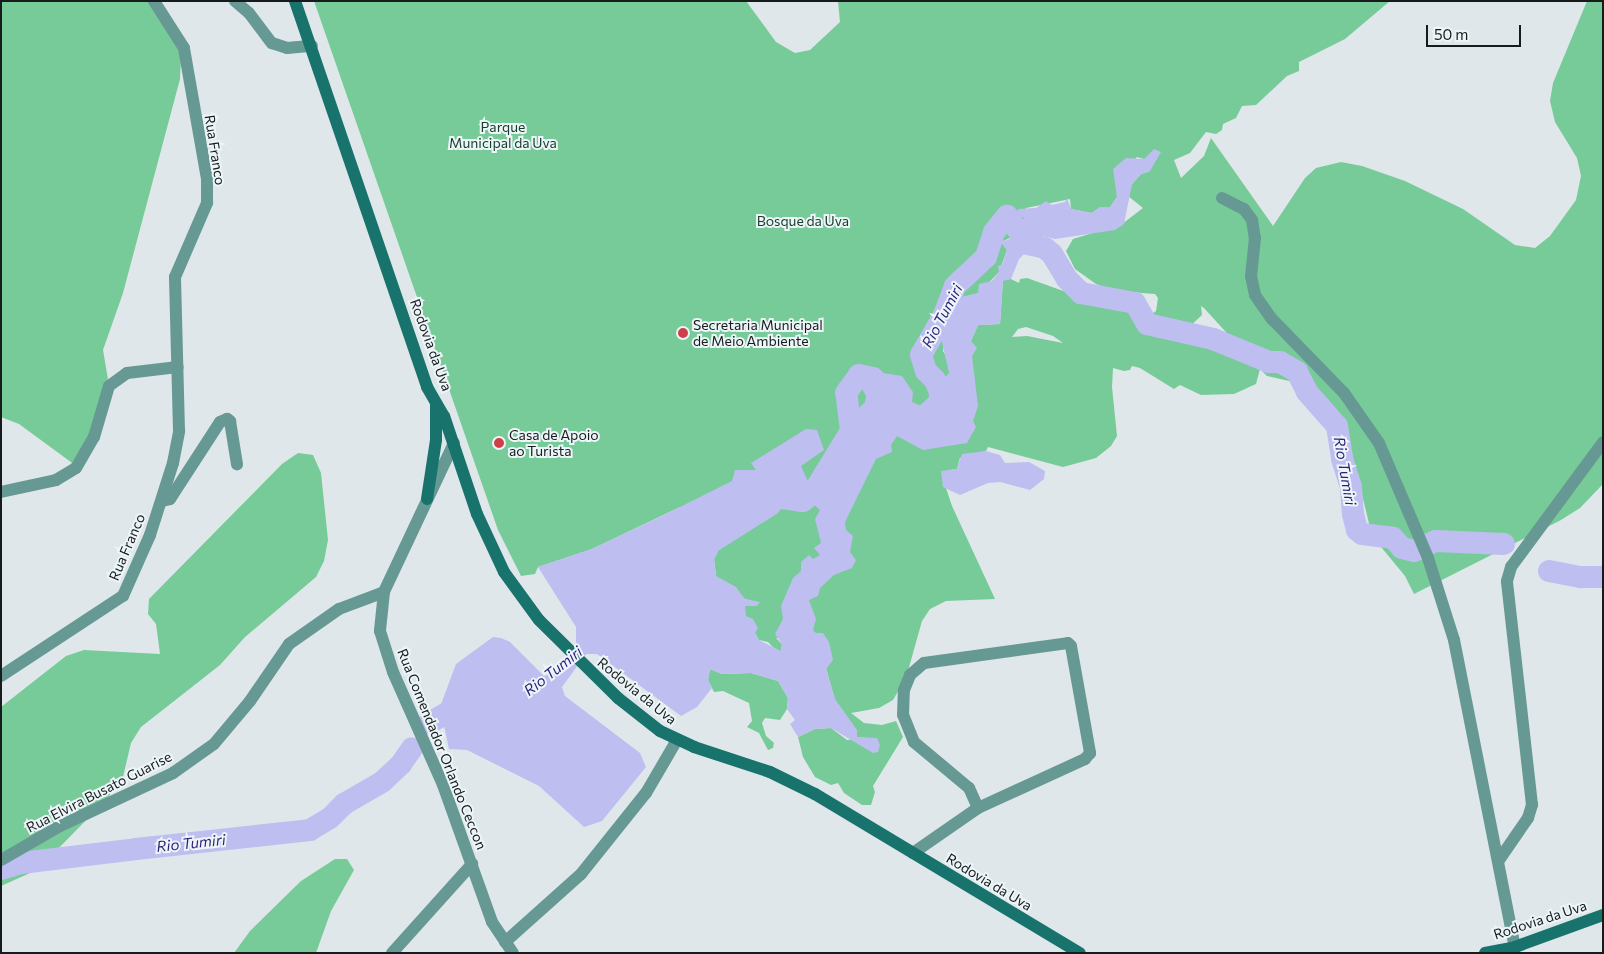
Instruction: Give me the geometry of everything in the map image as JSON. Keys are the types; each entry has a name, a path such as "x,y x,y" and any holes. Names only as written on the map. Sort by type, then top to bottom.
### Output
{"street":[{"name":"Rua Franco","path":"1,676 123,596 162,501 179,431 175,277 207,203 207,179 184,48 154,1"},
{"path":"235,1 249,13 272,43 287,48 312,46"},
{"name":"Rodovia da Uva","path":"294,1 312,46 427,387 436,402 454,443 477,514 504,572 562,646 637,713 677,740 785,779 1080,953"},
{"path":"1222,198 1244,209 1252,220 1255,238 1252,276 1255,295 1271,318 1344,393 1379,443 1428,558 1454,640 1515,947"},
{"path":"1,492 56,480 76,468 94,437 109,386 127,373 178,367"},
{"path":"427,498 436,440 436,402"},
{"path":"162,501 170,499 220,422 227,419 230,421 237,464"},
{"path":"1499,860 1528,818 1532,806 1507,581 1511,566 1603,442"},
{"name":"Rua Comendador Orlando Ceccon","path":"454,443 384,592 380,631 392,672 443,785 492,922 513,953"},
{"name":"Rua Elvira Busato Guarise","path":"1,860 60,826 173,773 214,744 250,701 289,644 340,610 384,592"},
{"path":"913,853 978,808 1085,759 1090,753 1071,646 1068,643 924,663 910,675 904,690 903,715 914,742 969,788 978,808"},
{"path":"504,942 581,874 646,793 677,740"},
{"path":"392,953 472,864"},
{"name":"Rodovia da Uva","path":"1485,953 1515,947 1603,915"}],"green space":[{"path":"1,1 150,1 175,38 181,56 180,79 123,293 103,350 110,391 79,468 19,424 1,417"},
{"path":"314,1 746,1 776,42 795,53 810,50 840,22 838,1 1390,1 1345,39 1299,62 1299,71 1287,76 1256,105 1242,106 1236,118 1223,124 1222,130 1216,134 1206,132 1190,153 1174,160 1181,178 1204,156 1211,138 1273,226 1305,178 1316,168 1341,162 1362,166 1405,181 1463,209 1515,245 1535,248 1550,236 1576,200 1581,176 1577,158 1555,122 1550,101 1553,83 1587,1 1603,1 1603,484 1580,508 1561,520 1414,594 1405,576 1372,536 1352,453 1315,395 1294,382 1267,376 1260,369 1256,384 1234,394 1201,395 1180,385 1174,389 1140,368 1132,366 1130,370 1124,371 1113,368 1112,387 1117,436 1111,446 1096,458 1063,467 988,447 986,451 960,458 957,469 949,470 945,485 952,506 995,599 946,601 930,609 922,621 906,678 893,700 879,708 851,713 864,723 882,725 896,721 903,737 873,786 875,792 871,805 862,805 844,793 838,783 831,785 815,777 803,757 798,737 815,729 831,728 847,740 866,738 857,737 856,730 844,714 839,714 826,668 828,645 776,638 782,644 781,651 777,651 768,642 759,640 745,616 745,606 754,605 756,602 745,599 716,576 714,559 718,551 680,507 592,549 538,567 535,574 521,576 498,530","holes":["1137,157 1144,159 1150,171 1141,174 1132,184 1128,196 1143,208 1122,224 1073,239 1066,251 1075,269 1096,284 1115,291 1155,294 1158,298 1156,311 1148,317 1131,304 1125,308 1117,302 1087,299 1078,291 1069,293 1027,278 1020,279 1019,283 1011,279 1003,280 1000,324 978,325 971,341 972,356 949,362 943,351 947,323 942,320 963,297 979,293 999,272 1007,250 1001,242 1021,233 1026,208 1070,199 1071,209 1091,213 1110,207 1117,197 1116,181","1201,306 1244,352 1192,336 1188,328 1202,315","1026,327 1053,336 1063,343 1027,336 1012,337 1018,329"]},
{"path":"298,453 313,455 321,473 328,540 324,561 316,577 245,637 220,665 141,727 131,743 123,777 106,800 45,862 30,873 1,886 1,707 66,656 84,650 160,654 156,624 148,614 149,599 282,464"},
{"path":"710,669 722,674 751,673 778,681 788,698 787,709 780,720 765,718 762,723 766,736 774,743 773,748 768,750 759,733 747,727 752,721 749,703 723,691 714,692 708,680"},
{"path":"335,859 347,859 354,870 331,911 316,953 234,953 250,931 301,881"}],"water":[{"path":"1154,149 1161,152 1150,171 1141,174 1132,184 1124,224 1115,230 1055,239 1043,236 1019,259 1011,279 1003,281 1000,324 978,325 971,341 977,348 972,356 978,406 973,421 976,427 967,443 923,450 897,436 891,445 892,452 876,459 845,522 846,530 853,536 850,552 856,560 852,568 834,575 820,588 818,596 809,600 816,619 813,630 816,633 823,633 829,642 833,660 826,669 835,699 857,730 857,737 877,738 880,745 878,752 873,753 831,728 815,729 798,737 790,724 795,720 787,709 788,698 778,681 751,673 722,674 710,669 708,680 712,688 697,707 681,716 597,654 586,654 562,687 565,696 640,753 646,767 602,821 584,827 539,786 467,750 449,749 440,707 456,664 493,637 501,638 510,642 544,676 553,673 576,646 576,627 538,567 592,549 666,514 732,481 735,470 756,470 751,463 806,429 817,430 824,450 801,466 811,488 807,495 792,494 778,513 718,551 714,559 716,576 736,587 745,599 760,602 757,606 745,606 746,616 753,619 758,628 755,633 759,640 781,651 782,644 775,634 783,619 781,606 793,578 801,571 801,562 809,555 813,559 820,555 814,548 821,543 815,519 820,510 813,504 812,497 854,443 846,414 848,408 857,410 865,402 866,396 860,385 864,383 866,376 876,372 902,376 913,392 912,402 919,405 929,404 934,399 935,388 949,373 940,333 946,330 947,323 942,320 942,314 953,307 949,305 950,300 978,293 979,284 992,281 999,272 998,266 1002,265 1007,250 1001,242 1018,236 1024,228 1024,218 1017,214 1018,209 1036,208 1046,201 1052,205 1065,202 1067,198 1071,209 1091,213 1100,207 1110,207 1117,197 1113,169 1126,158 1144,159"},
{"path":"986,451 1000,455 1005,463 1029,462 1045,471 1044,479 1030,490 1000,482 988,483 960,495 943,487 941,471 957,469 962,454"}],"waterway":[{"name":"Rio Tumiri","path":"930,411 938,404 941,395 935,380 926,371 921,355 944,315 955,286 986,257 994,232 1007,216 1029,244 1045,248 1052,254 1067,279 1081,293 1135,303 1147,324 1213,339 1269,362 1280,362 1297,372 1307,392 1337,426 1342,459 1351,487 1353,514 1357,530 1362,534 1393,538 1402,548 1414,551 1435,541 1504,544"},
{"name":"Rio Tumiri","path":"757,499 774,497 803,501 813,493 851,431 846,393 859,375 873,378 890,395"},
{"name":"Rio Tumiri","path":"1549,571 1581,577 1603,577"},
{"name":"Rio Tumiri","path":"429,723 468,701"},
{"name":"Rio Tumiri","path":"1,869 21,863 310,830 330,818 344,804 382,782 401,764 412,748"}],"place":[{"name":"Secretaria Municipal de Meio Ambiente","path":"683,333"},
{"name":"Casa de Apoio ao Turista","path":"499,443"}],"park label":[{"name":"Parque Municipal da Uva","path":"503,136"},
{"name":"Bosque da Uva","path":"803,221"}]}
